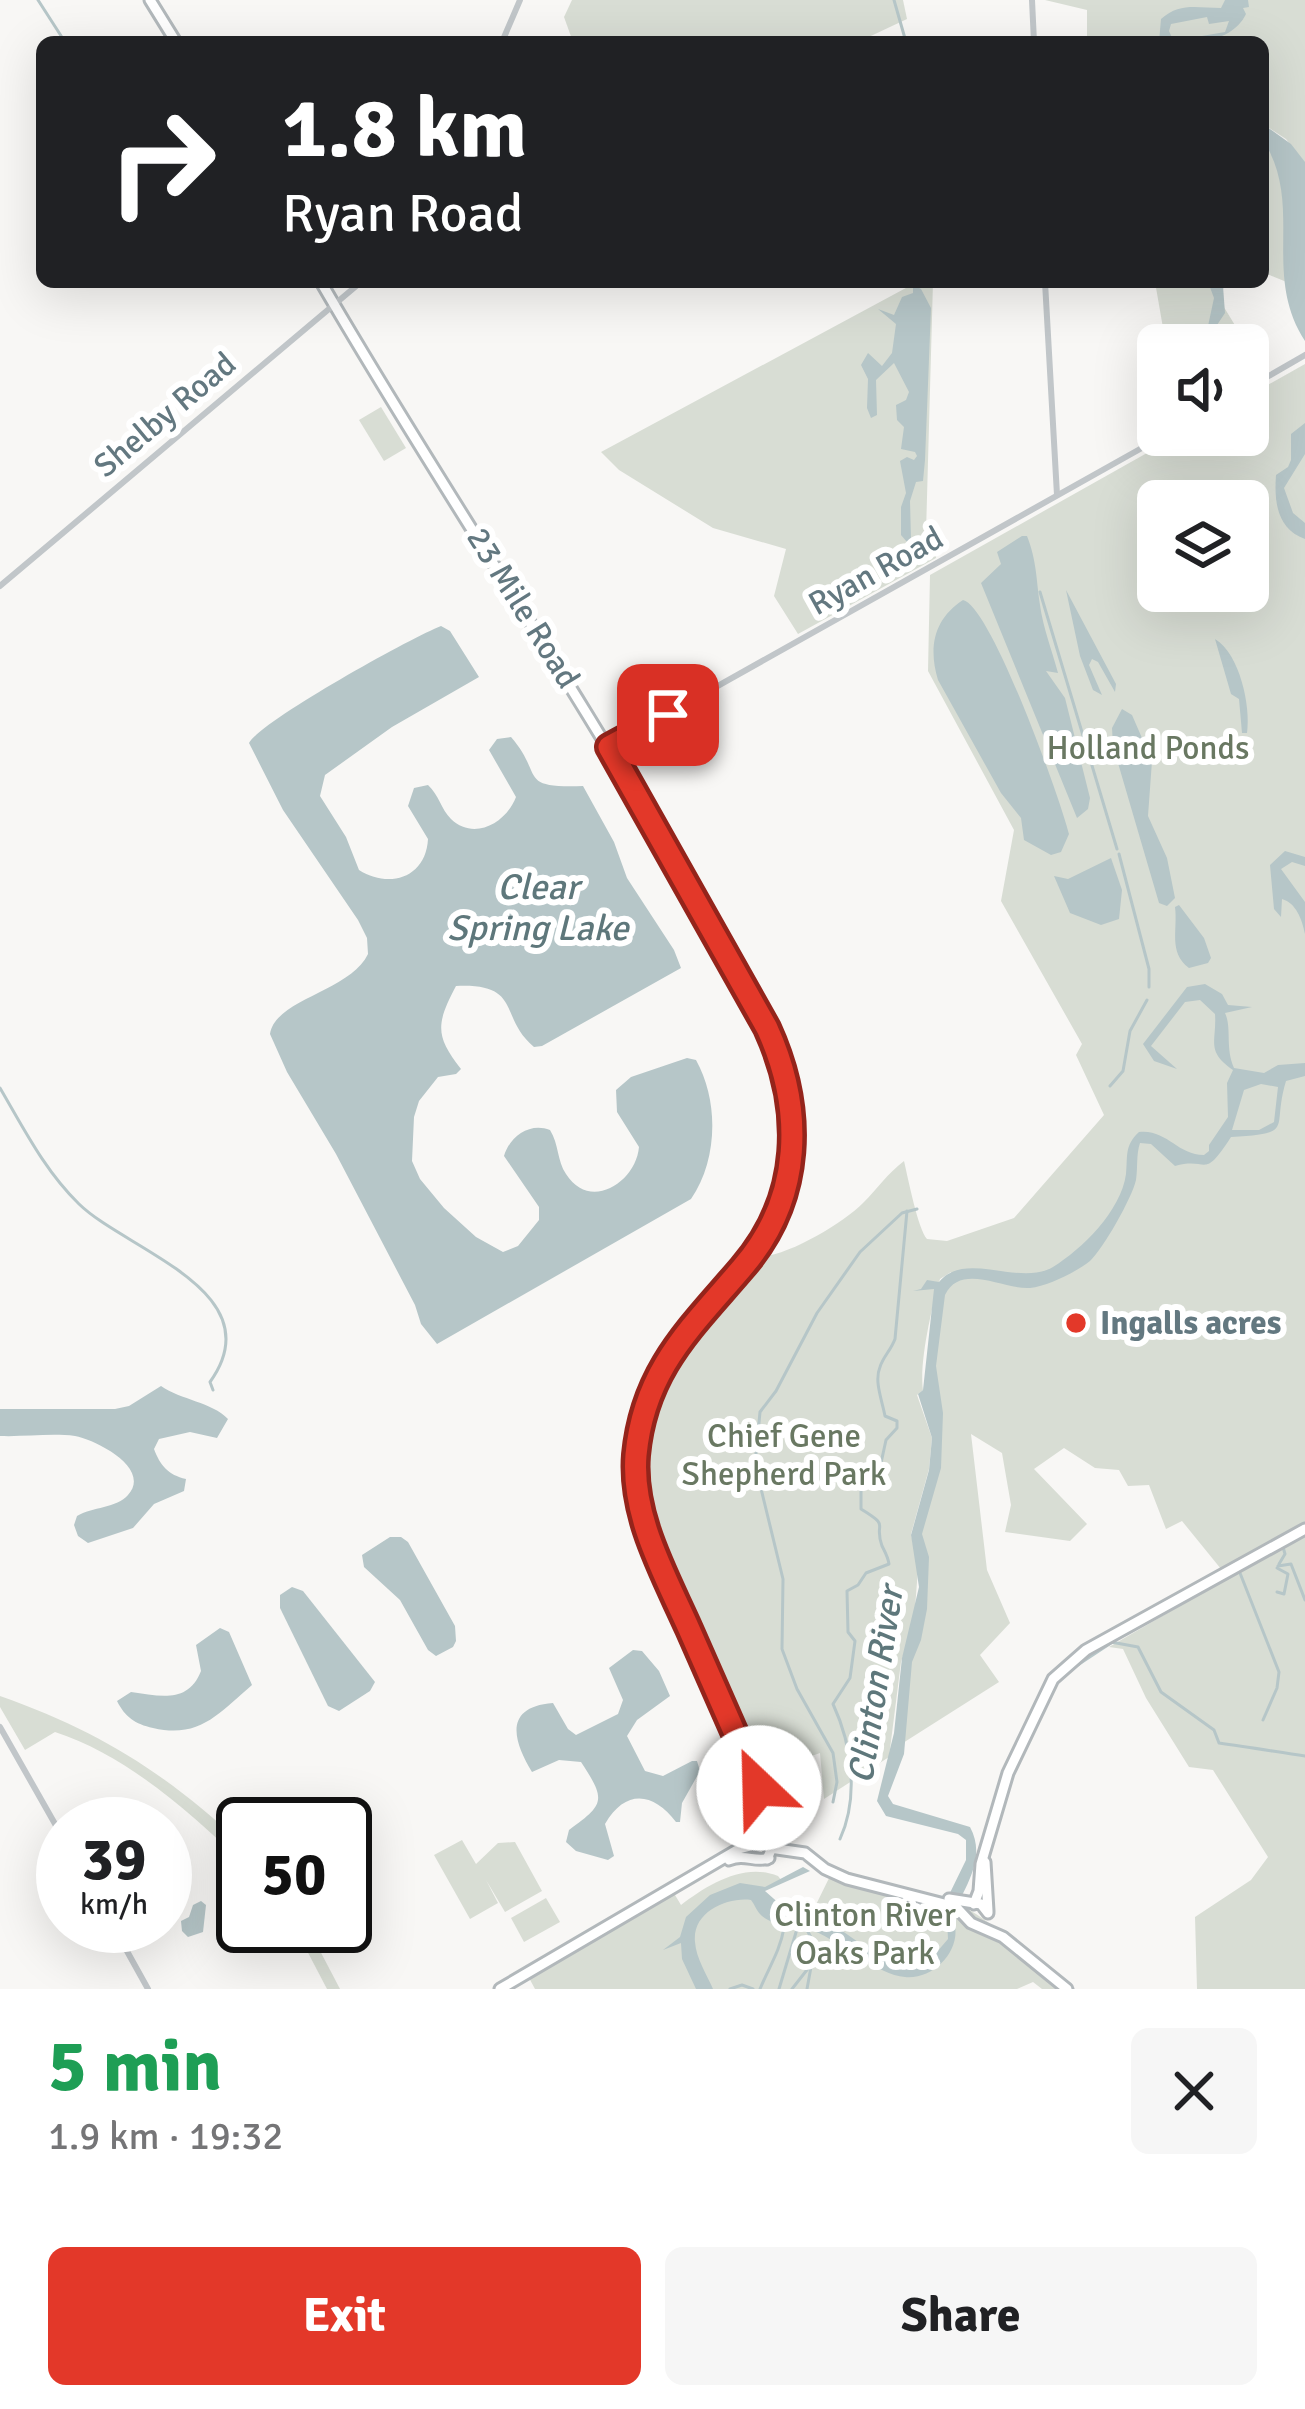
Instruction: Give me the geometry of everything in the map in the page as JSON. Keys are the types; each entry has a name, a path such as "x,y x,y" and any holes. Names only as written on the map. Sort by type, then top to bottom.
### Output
{"main road":[{"path":"151,0 172,36"},
{"name":"23 Mile Road","path":"325,288 609,747 748,992 785,1069 791,1154 776,1212 755,1251 665,1360 646,1406 636,1456 640,1507 655,1551 759,1788 764,1847"},
{"path":"1067,1989 1003,1936 977,1925 967,1907 1008,1773 1041,1698 1060,1671 1081,1653 1305,1528"},
{"path":"500,1989 707,1869 739,1856 753,1856 764,1847"},
{"path":"707,1869 764,1847 812,1861 841,1877 967,1907 985,1907 995,1925 1026,1947 1043,1967"},
{"path":"977,1925 988,1914 984,1857"}],"street":[{"path":"505,36 520,0"},
{"path":"1032,0 1034,36"},
{"name":"Shelby Road","path":"0,586 354,288"},
{"path":"1045,288 1057,496"},
{"path":"1269,376 1301,357"},
{"name":"Ryan Road","path":"609,747 1137,451"},
{"path":"0,1727 40,1797"},
{"path":"128,1953 148,1989"}],"green space":[{"path":"572,0 903,0 907,19 871,36 571,36 564,17"},
{"path":"1045,0 1305,0 1305,163 1286,139 1269,128 1269,36 1087,36 1087,10"},
{"path":"1269,142 1305,177 1305,257 1299,287 1269,275"},
{"path":"906,288 933,288 926,533 938,535 936,558 798,634 774,596 786,549 713,528 619,470 601,452"},
{"path":"1156,288 1224,288 1219,299 1234,324 1162,324"},
{"path":"1305,364 1305,1522 1221,1569 1182,1521 1166,1529 1149,1485 1128,1486 1119,1470 1095,1468 1064,1448 1034,1469 1087,1524 1070,1541 1005,1532 1011,1505 1002,1453 971,1434 987,1570 1010,1623 980,1655 999,1682 895,1748 914,1622 901,1662 889,1757 824,1799 820,1753 758,1775 656,1551 641,1454 656,1382 697,1320 753,1257 779,1253 827,1230 863,1203 904,1161 927,1239 947,1241 1014,1218 1104,1115 1076,1055 1082,1044 1001,901 1014,830 928,671 930,575 1142,456 1269,456 1269,384","holes":["951,1272 940,1300 928,1373 937,1440 918,1542 923,1572 914,1621 918,1569 911,1534 929,1469 932,1438 917,1395 923,1390 925,1350 940,1279"]},
{"path":"381,407 406,448 384,461 359,420"},
{"path":"1305,1533 1305,1989 1197,1989 1195,1917 1251,1880 1268,1857 1213,1770 1189,1767 1146,1698 1123,1649 1109,1647"},
{"path":"0,1696 69,1724 130,1757 187,1797 168,1797 107,1755 55,1732 25,1750 0,1707"},
{"path":"192,1801 216,1822 216,1839 192,1817"},
{"path":"462,1840 476,1864 498,1843 515,1842 542,1891 505,1912 486,1880 498,1903 470,1919 434,1855"},
{"name":"Clinton River Oaks Park","path":"835,1866 930,1893 975,1913 1060,1989 1042,1989 1033,1982 1017,1989 535,1989 528,1976 672,1890 681,1905 714,1883 739,1874 778,1876 782,1881 759,1890 755,1900 805,1927"},
{"path":"546,1898 560,1922 524,1942 511,1918"},
{"path":"308,1953 321,1953 340,1989 327,1989"}],"water":[{"path":"1225,0 1248,0 1243,20 1228,33 1202,36 1225,32 1229,21 1209,24 1207,17 1171,24 1171,36 1160,36 1161,19 1175,10 1221,8"},
{"path":"1269,128 1305,162 1305,341 1286,290 1281,189 1269,152"},
{"path":"913,288 921,289 931,308 923,481 916,482 910,501 911,539 907,542 901,535 906,493 900,461 917,456 901,449 904,427 897,420 896,405 909,392 894,363 876,380 877,415 871,418 868,379 861,365 868,353 882,366 892,353 896,324 878,309 894,315 902,297 913,293"},
{"path":"1210,288 1223,288 1225,313 1218,324 1208,324 1214,298"},
{"path":"1305,423 1305,454 1284,488 1293,513 1305,523 1305,539 1283,521 1276,475 1291,460 1291,434"},
{"path":"1027,536 1033,554 1041,614 1058,673 1046,671 1065,698 1090,798 1088,809 1077,818 981,583 1001,564 997,552"},
{"path":"1066,590 1116,684 1115,692 1092,659 1089,665 1102,695 1093,690 1080,656"},
{"path":"963,600 990,634 1039,746 1069,834 1061,852 1051,855 1024,840 1021,818 1001,793 938,680 936,635 945,616"},
{"name":"Clear Spring Lake","path":"441,626 450,631 479,677 392,727 325,775 320,796 346,837 359,870 393,879 421,863 428,839 408,806 414,788 428,785 451,819 469,828 488,826 505,814 516,797 489,750 497,739 511,737 540,782 583,786 614,842 627,878 681,968 534,1047 501,996 491,990 456,986 441,1029 461,1069 438,1077 419,1101 412,1161 420,1179 476,1237 503,1252 518,1246 539,1220 539,1207 504,1156 522,1132 550,1130 563,1169 576,1185 587,1191 610,1188 630,1171 639,1147 617,1112 616,1090 631,1077 687,1058 696,1060 703,1076 712,1130 706,1167 691,1199 437,1344 421,1324 270,1034 285,1012 359,967 368,954 367,938 283,810 249,743 307,699"},
{"path":"1215,639 1231,656 1242,682 1247,733 1242,733 1239,699 1231,694"},
{"path":"1122,709 1132,715 1152,761 1148,816 1167,858 1175,898 1167,906 1159,903 1113,746 1112,728"},
{"path":"1285,851 1305,857 1305,866 1292,862 1281,869 1305,902 1305,934 1291,904 1282,899 1281,917 1274,909 1270,865"},
{"path":"1111,858 1122,890 1119,919 1101,925 1070,913 1054,876 1068,879"},
{"path":"1179,905 1204,938 1211,958 1208,963 1189,968 1178,955 1175,907"},
{"path":"1205,984 1222,994 1228,1005 1252,1007 1225,1013 1234,1068 1264,1073 1278,1065 1305,1063 1305,1076 1286,1081 1278,1126 1265,1133 1231,1137 1205,1165 1175,1166 1151,1144 1140,1143 1133,1188 1090,1261 1037,1287 972,1279 952,1285 945,1295 936,1366 943,1413 941,1468 922,1534 929,1557 927,1609 912,1662 904,1754 888,1796 893,1804 970,1827 975,1839 975,1861 952,1916 955,1939 951,1949 927,1973 894,1975 814,1931 768,1920 751,1900 732,1901 699,1922 696,1948 713,1989 696,1989 682,1959 681,1943 663,1950 680,1937 686,1917 710,1895 740,1883 765,1887 803,1867 810,1871 765,1891 791,1914 831,1923 858,1942 887,1953 902,1967 930,1960 948,1939 946,1901 966,1860 966,1840 886,1816 877,1801 919,1587 911,1535 929,1470 932,1438 918,1394 923,1390 934,1289 913,1291 927,1280 939,1282 963,1269 1024,1273 1053,1267 1088,1239 1117,1202 1129,1147 1139,1132 1157,1134 1195,1154 1209,1151 1228,1117 1227,1083 1233,1070 1214,1045 1215,1014 1200,1000 1185,1002 1151,1046 1177,1069 1154,1061 1143,1044 1187,987","holes":["1261,1084 1278,1087 1274,1122 1259,1130 1232,1130 1244,1090"]},
{"path":"161,1386 228,1419 217,1438 190,1432 159,1439 156,1455 170,1472 186,1479 184,1491 154,1504 133,1528 88,1543 78,1536 77,1516 128,1495 133,1475 107,1449 75,1436 0,1436 0,1409 115,1409"},
{"path":"390,1537 408,1542 455,1626 453,1647 436,1656 400,1600 364,1567 362,1555"},
{"path":"292,1587 303,1591 375,1682 370,1691 339,1711 328,1706 280,1608 280,1595"},
{"path":"220,1628 229,1632 252,1685 219,1714 184,1730 153,1728 127,1716 117,1701 131,1692 172,1695 189,1689 201,1671 196,1645"},
{"path":"633,1650 642,1651 659,1671 670,1696 637,1720 627,1736 645,1771 663,1776 697,1761 700,1771 682,1803 680,1822 649,1800 631,1800 613,1812 605,1824 614,1856 608,1860 576,1851 566,1842 569,1830 590,1814 598,1800 581,1762 559,1760 532,1772 517,1728 526,1711 553,1703 576,1735 618,1714 623,1700 609,1668"},
{"path":"201,1901 206,1905 203,1932 192,1936 192,1908"}],"waterway":[{"path":"38,0 61,36"},
{"path":"894,0 904,36"},
{"path":"1040,592 1117,849"},
{"path":"1119,854 1149,969 1149,987"},
{"path":"1110,1086 1123,1071 1130,1031 1147,1000"},
{"path":"0,1088 45,1164 79,1204 186,1276 210,1298 224,1323 225,1350 210,1382 213,1390"},
{"name":"Clinton River","path":"833,1802 837,1782 833,1753 797,1689 782,1649 783,1579 755,1464 760,1412 817,1313 860,1252 902,1213 917,1209"},
{"name":"Clinton River","path":"840,1839 850,1806 851,1771 833,1704 850,1678 855,1641 848,1632 847,1591 866,1573 889,1564 879,1522 861,1509 861,1489 871,1483 886,1440 897,1428 897,1421 885,1416 878,1378 895,1339 907,1211"},
{"path":"1279,1564 1283,1547"},
{"path":"1278,1566 1291,1564 1305,1600"},
{"path":"1277,1568 1288,1574 1284,1594 1277,1592"},
{"path":"1145,1622 1237,1573"},
{"path":"1240,1573 1279,1672 1263,1720"},
{"path":"1073,1668 1126,1633"},
{"path":"1111,1642 1138,1647 1161,1692 1214,1730 1219,1743 1305,1756"},
{"path":"760,1989 784,1928"},
{"path":"779,1989 797,1929"},
{"path":"807,1930 815,1945 807,1989"},
{"path":"792,1989 810,1966"},
{"path":"730,1989 742,1985 753,1989"}],"place":[{"name":"Ingalls acres","path":"1076,1323"}],"route":[{"path":"668,715 609,747 767,1028 785,1069 792,1130 784,1191 755,1251 685,1331 658,1375 640,1432 637,1487 655,1551 759,1788"}],"park label":[{"name":"Holland Ponds","path":"1148,748"},
{"name":"Chief Gene Shepherd Park","path":"784,1455"}]}
